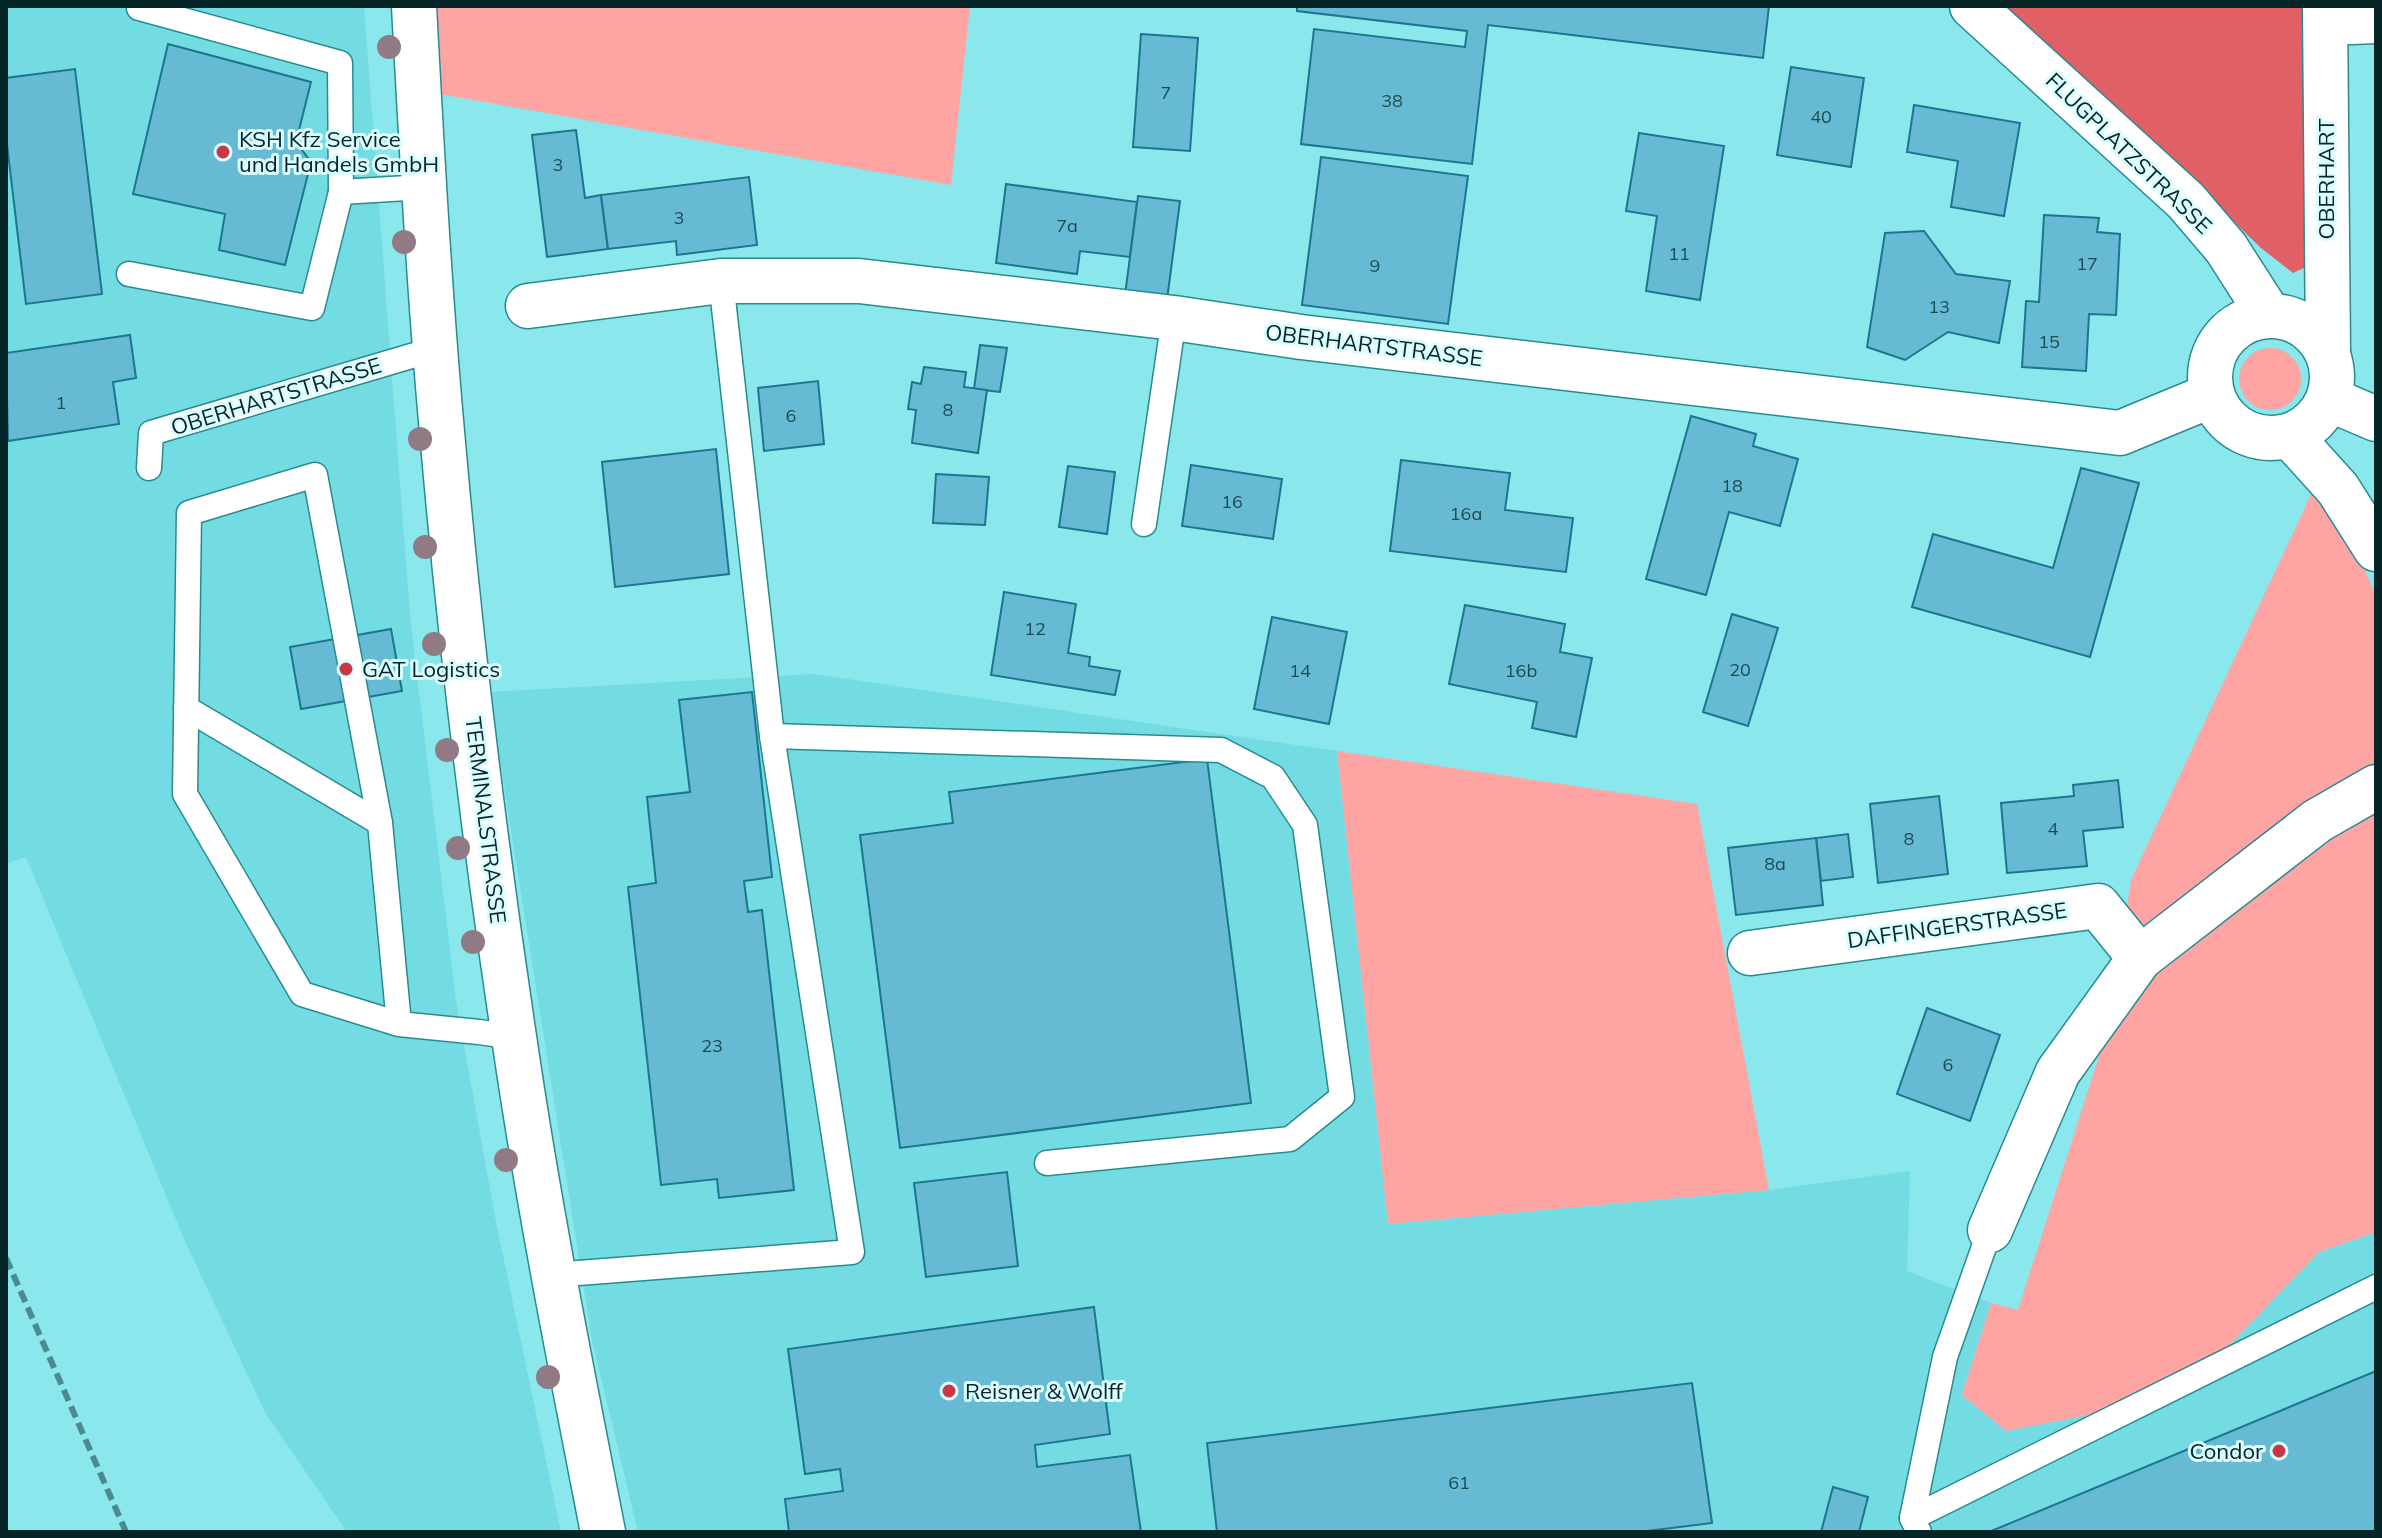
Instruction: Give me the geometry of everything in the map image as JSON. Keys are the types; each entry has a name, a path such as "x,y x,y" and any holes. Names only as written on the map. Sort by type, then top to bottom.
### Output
{"street":[{"name":"TERMINALSTRASSE","path":"414,6 435,349 474,733 514,1037 552,1275 603,1532"},
{"name":"FLUGPLATZSTRASSE","path":"1972,6 2186,201 2226,248 2269,315"},
{"path":"2325,14 2376,21"},
{"name":"OBERHART","path":"2325,14 2328,353"},
{"name":"OBERHARTSTRASSE","path":"528,306 721,281 859,281 1174,318 1301,337 2120,433 2212,395"},
{"path":"2269,315 2302,323 2328,353 2333,376 2329,399 2318,418 2290,436 2256,437 2227,421 2212,395 2210,366 2221,341 2244,321 2269,315"},
{"path":"2329,399 2376,419"},
{"path":"2290,436 2338,489 2376,549"},
{"path":"1990,1230 2058,1072 2140,958 2317,821 2376,787"},
{"name":"DAFFINGERSTRASSE","path":"1750,953 2098,906 2140,958"}],"lane":[{"path":"129,274 312,308 341,192 340,63 139,8"},
{"path":"341,192 424,187"},
{"path":"552,1275 852,1252 772,736 721,281"},
{"path":"1144,524 1174,318"},
{"name":"OBERHARTSTRASSE","path":"149,468 151,433 435,349"},
{"path":"399,1024 380,823 315,475 189,513 185,794 302,994 399,1024 514,1037"},
{"path":"186,708 380,823"},
{"path":"772,736 1221,750 1273,777 1305,825 1342,1097 1290,1139 1047,1163"},
{"path":"1915,1525 1945,1357 1990,1230"},
{"path":"1915,1525 2376,1287"}],"shaded area":[{"path":"6,6 364,6 410,616 456,1001 497,1227 561,1532 347,1532 266,1414 184,1239 26,857 6,864"},
{"path":"437,6 970,6 951,185 439,94"},
{"path":"2004,6 2314,6 2306,267 2293,273 2261,248 2116,108"},
{"path":"2270,348 2282,350 2292,357 2299,367 2299,391 2292,401 2282,408 2270,410 2258,408 2248,401 2241,391 2239,379 2241,367 2248,357 2258,350"},
{"path":"2314,488 2358,553 2376,597 2376,1232 2319,1252 2224,1351 2114,1410 2006,1431 1962,1395 1991,1303 2018,1310 2106,1034 2131,880"},
{"path":"814,674 1337,751 1388,1224 1769,1190 1910,1171 1907,1271 1991,1303 1962,1394 2224,1351 2319,1252 2376,1232 2376,1532 638,1532 592,1340 489,692"},
{"path":"1337,751 1697,804 1769,1190 1388,1224"}],"building":[{"path":"1297,6 1769,6 1763,58 1488,25 1472,164 1301,144 1314,29 1465,47 1467,31 1297,11"},
{"path":"1141,34 1198,38 1190,151 1133,147"},
{"name":"KSH Kfz Service und Handels GmbH","path":"168,44 311,82 296,142 311,162 285,265 219,250 225,214 133,194"},
{"path":"1791,67 1864,78 1851,167 1777,155"},
{"path":"75,69 102,294 26,304 6,136 6,78"},
{"path":"1914,105 2020,123 2004,216 1951,207 1958,161 1907,152"},
{"path":"576,130 585,198 601,195 608,249 547,257 532,135"},
{"path":"1639,133 1724,146 1700,300 1646,291 1657,216 1626,211"},
{"path":"1321,157 1468,176 1448,324 1302,305"},
{"path":"749,177 757,245 677,255 676,241 608,249 601,195"},
{"path":"1006,184 1137,202 1130,257 1080,251 1077,274 996,263"},
{"path":"1138,196 1180,201 1167,300 1125,295"},
{"path":"2044,215 2099,218 2097,232 2120,234 2116,315 2089,314 2086,371 2022,367 2026,301 2039,302"},
{"path":"1924,231 1956,274 2010,281 1999,343 1948,332 1905,360 1867,347 1885,233"},
{"path":"130,335 136,378 113,382 119,424 8,441 6,353"},
{"path":"980,345 1007,348 1000,392 974,389"},
{"path":"924,367 966,372 964,387 987,390 978,453 912,443 916,410 908,409 912,382 921,384"},
{"path":"818,381 824,444 764,451 758,388"},
{"path":"1691,416 1756,434 1753,446 1798,459 1780,526 1729,512 1706,595 1646,579"},
{"path":"716,449 729,574 615,587 602,462"},
{"path":"1401,460 1510,473 1505,510 1573,518 1566,572 1390,551"},
{"path":"1191,465 1282,479 1273,539 1182,526"},
{"path":"1068,466 1115,472 1107,534 1059,527"},
{"path":"2081,468 2139,483 2090,657 1912,607 1933,534 2053,568"},
{"path":"936,474 989,477 985,525 933,523"},
{"path":"1004,592 1076,604 1068,653 1090,657 1089,666 1120,671 1115,695 991,675"},
{"path":"1465,605 1565,624 1560,652 1592,658 1576,737 1532,728 1537,702 1449,684"},
{"path":"1732,614 1778,628 1748,726 1703,712"},
{"path":"1272,617 1347,632 1329,724 1254,709"},
{"name":"GAT Logistics","path":"391,629 402,691 301,709 290,647"},
{"path":"752,692 772,877 744,881 748,912 762,910 794,1190 719,1198 717,1179 661,1185 628,887 656,883 647,797 690,792 679,700"},
{"path":"1207,759 1251,1103 900,1148 860,835 953,823 949,792"},
{"path":"2118,780 2123,827 2083,831 2087,866 2007,873 2001,803 2074,796 2073,785"},
{"path":"1939,796 1948,874 1878,883 1870,804"},
{"path":"1848,834 1853,877 1821,881 1816,838"},
{"path":"1816,838 1823,905 1736,915 1728,848"},
{"path":"1927,1008 2000,1035 1970,1121 1897,1094"},
{"path":"1007,1172 1018,1266 926,1277 914,1183"},
{"name":"Reisner & Wolff","path":"1094,1307 1110,1434 1035,1445 1037,1467 1130,1455 1141,1532 789,1532 785,1499 843,1491 840,1469 805,1474 788,1349"},
{"name":"Condor","path":"2376,1371 2376,1532 1989,1532"},
{"path":"1692,1383 1712,1523 1639,1532 1217,1532 1207,1443"},
{"path":"1833,1487 1868,1497 1859,1532 1821,1532"}],"railway":[{"path":"6,1258 126,1532"}],"place":[{"name":"KSH Kfz Service und Handels GmbH","path":"223,152"},
{"name":"GAT Logistics","path":"346,669"},
{"name":"Reisner & Wolff","path":"949,1391"},
{"name":"Condor","path":"2279,1451"}]}
